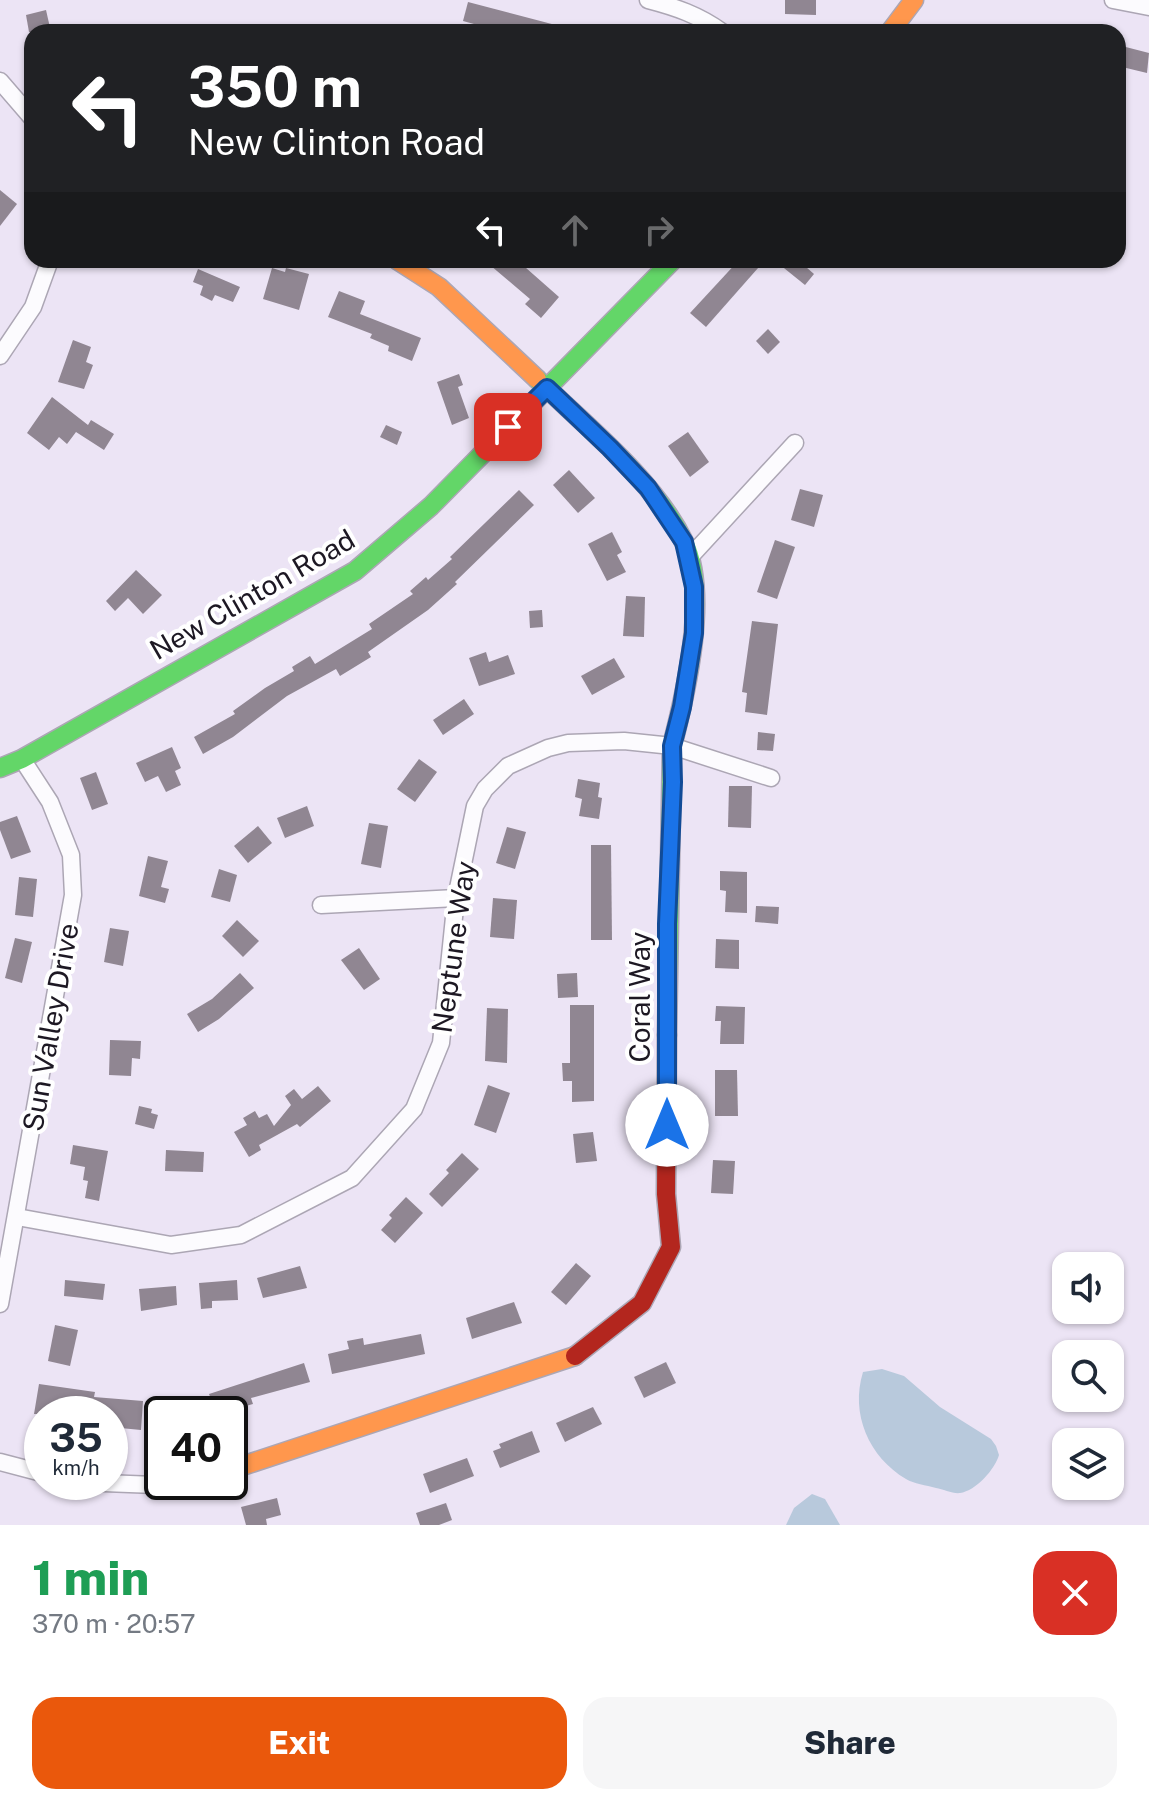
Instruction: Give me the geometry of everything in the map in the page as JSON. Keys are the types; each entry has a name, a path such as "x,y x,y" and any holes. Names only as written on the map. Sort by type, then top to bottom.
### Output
{"street":[{"path":"648,0 681,9 710,24"},
{"path":"896,24 914,0"},
{"path":"1113,0 1149,7"},
{"path":"0,81 24,109"},
{"path":"0,356 33,307 47,268"},
{"name":"Coral Way","path":"248,1464 576,1356 642,1303 671,1247 666,1194 667,924 672,746 694,633 694,587 689,558 684,542 648,488 610,448 439,287 409,268"},
{"name":"New Clinton Road","path":"0,768 22,759 355,571 431,506 665,268"},
{"path":"689,558 795,443"},
{"name":"Neptune Way","path":"17,1217 171,1245 241,1235 352,1178 414,1109 441,1043 456,898 475,806 485,789 508,766 528,755 568,743 624,741 672,746 771,778"},
{"name":"Sun Valley Drive","path":"0,1304 73,895 71,855 50,802 22,759"},
{"path":"321,905 456,898"},
{"path":"0,1462 24,1468"}],"water":[{"path":"882,1369 904,1376 940,1407 991,1439 999,1455 989,1473 978,1484 957,1493 916,1483 893,1470 882,1459 866,1433 859,1403 863,1372"},
{"path":"812,1494 825,1499 840,1525 786,1525 794,1508"}],"building":[{"path":"785,0 816,0 816,15 785,14"},
{"path":"468,2 552,24 474,24 463,21"},
{"path":"46,10 49,24 28,24 26,15"},
{"path":"1126,47 1149,53 1147,73 1126,68"},
{"path":"0,190 17,204 0,226"},
{"path":"272,268 309,274 299,310 263,299"},
{"path":"493,268 526,268 559,297 541,318 525,304 530,299"},
{"path":"732,268 758,268 706,327 690,313"},
{"path":"784,268 807,268 814,274 805,285"},
{"path":"198,269 240,287 233,302 215,295 212,301 200,295 203,286 193,282"},
{"path":"339,291 365,301 360,314 421,338 412,361 388,351 389,346 370,338 372,334 328,317"},
{"path":"768,329 780,342 768,354 756,341"},
{"path":"73,340 91,347 86,362 93,365 84,389 58,382"},
{"path":"459,374 463,385 458,387 469,418 452,425 437,382"},
{"path":"52,397 88,425 91,420 114,434 104,450 76,432 67,444 59,437 49,450 27,433"},
{"path":"386,425 402,432 397,445 380,437"},
{"path":"688,432 709,462 690,477 668,446"},
{"path":"569,470 595,498 578,513 553,485"},
{"path":"800,489 823,495 814,527 791,520"},
{"path":"519,490 534,505 428,610 368,652 371,657 340,676 336,669 287,696 233,737 203,754 194,737 235,714 233,711 294,671 292,667 310,656 315,664 372,629 369,624 413,594 410,591 452,559 450,557"},
{"path":"612,532 622,552 617,555 626,572 607,581 588,544"},
{"path":"775,540 795,547 777,599 757,592"},
{"path":"136,570 162,595 143,614 128,598 115,611 106,601"},
{"path":"626,596 645,597 644,637 623,636"},
{"path":"542,610 543,627 530,628 529,611"},
{"path":"752,621 778,624 767,715 745,712 747,693 742,692"},
{"path":"486,652 489,662 508,655 515,674 479,686 469,658"},
{"path":"614,658 625,677 592,695 581,676"},
{"path":"464,699 474,714 443,735 433,720"},
{"path":"758,732 775,734 773,751 757,750"},
{"path":"172,747 181,768 175,771 181,785 166,792 158,776 145,782 136,763"},
{"path":"419,759 437,772 415,802 397,789"},
{"path":"96,772 108,804 92,810 80,778"},
{"path":"578,779 600,783 598,797 602,798 599,819 579,816 582,799 575,797"},
{"path":"729,786 752,786 751,828 728,827"},
{"path":"307,806 314,826 285,838 277,818"},
{"path":"17,816 31,852 11,859 0,822"},
{"path":"369,823 388,826 381,868 361,864"},
{"path":"258,826 272,843 248,863 234,846"},
{"path":"507,827 526,832 515,869 496,863"},
{"path":"591,845 611,845 612,940 591,940"},
{"path":"148,856 168,861 161,887 169,889 165,903 139,896"},
{"path":"219,869 237,875 230,902 211,897"},
{"path":"720,871 747,872 747,913 725,912 726,891 720,890"},
{"path":"19,877 37,879 33,917 15,915"},
{"path":"493,898 517,900 514,939 490,937"},
{"path":"756,906 779,907 778,924 755,922"},
{"path":"237,920 259,941 243,957 222,936"},
{"path":"110,928 129,931 123,966 104,962"},
{"path":"15,938 32,942 22,983 5,978"},
{"path":"716,939 739,940 739,969 715,968"},
{"path":"359,948 380,979 364,990 341,960"},
{"path":"240,973 254,988 219,1019 198,1032 187,1014 212,999"},
{"path":"577,973 578,997 558,998 557,974"},
{"path":"570,1005 594,1005 594,1101 572,1102 572,1081 563,1081 562,1063 570,1063"},
{"path":"716,1006 745,1007 744,1044 720,1044 721,1021 715,1021"},
{"path":"487,1008 508,1009 507,1063 485,1061"},
{"path":"110,1040 141,1041 140,1059 132,1058 131,1076 109,1075"},
{"path":"715,1070 737,1070 738,1116 715,1116"},
{"path":"488,1085 510,1093 496,1133 474,1125"},
{"path":"318,1086 331,1101 300,1127 297,1124 259,1145 261,1150 249,1157 234,1132 247,1125 243,1118 255,1111 259,1118 267,1114 274,1126 291,1105 285,1096 294,1089 302,1099"},
{"path":"139,1106 152,1109 151,1113 158,1115 154,1129 135,1124"},
{"path":"593,1132 597,1161 576,1163 573,1134"},
{"path":"73,1145 108,1151 99,1201 85,1198 88,1181 83,1180 85,1167 70,1164"},
{"path":"166,1150 204,1152 203,1172 165,1171"},
{"path":"462,1153 479,1169 442,1207 429,1194 449,1173 446,1170"},
{"path":"713,1160 735,1161 733,1194 711,1193"},
{"path":"406,1197 423,1213 395,1243 381,1230 392,1218 389,1215"},
{"path":"576,1263 591,1276 566,1305 551,1292"},
{"path":"300,1266 307,1288 263,1298 257,1278"},
{"path":"65,1280 105,1284 103,1300 64,1296"},
{"path":"237,1280 238,1300 212,1301 212,1308 201,1309 199,1283"},
{"path":"176,1286 177,1305 141,1311 139,1289"},
{"path":"514,1302 522,1323 472,1339 466,1318"},
{"path":"55,1325 78,1330 70,1366 48,1361"},
{"path":"421,1334 425,1354 332,1374 328,1354 349,1349 347,1341 363,1338 364,1345"},
{"path":"666,1362 676,1383 644,1398 634,1377"},
{"path":"304,1363 310,1382 251,1398 253,1404 248,1405 248,1396 209,1394"},
{"path":"39,1384 95,1392 94,1396 37,1396"},
{"path":"128,1400 143,1401 141,1430 128,1429"},
{"path":"593,1407 602,1424 565,1442 556,1423"},
{"path":"532,1431 540,1452 500,1468 493,1451 501,1448 499,1444"},
{"path":"467,1458 474,1476 430,1493 423,1474"},
{"path":"277,1498 281,1515 266,1519 267,1525 246,1525 241,1507"},
{"path":"446,1503 452,1520 439,1525 420,1525 416,1513"}],"traffic: fast":[{"path":"0,768 22,759 355,571 431,506 665,268"},
{"path":"537,379 618,455 655,497 684,542 691,563 695,588 693,643 672,746 667,1035"}],"traffic: slow":[{"path":"896,24 914,0"},
{"path":"409,268 439,287 537,379"},
{"path":"248,1464 575,1356"}],"traffic: jam":[{"path":"575,1356 642,1303 671,1247 666,1194 667,1035"}],"route":[{"path":"508,427 547,388 648,488 684,542 689,558 694,587 694,633 672,746 667,924 667,1125"}]}
